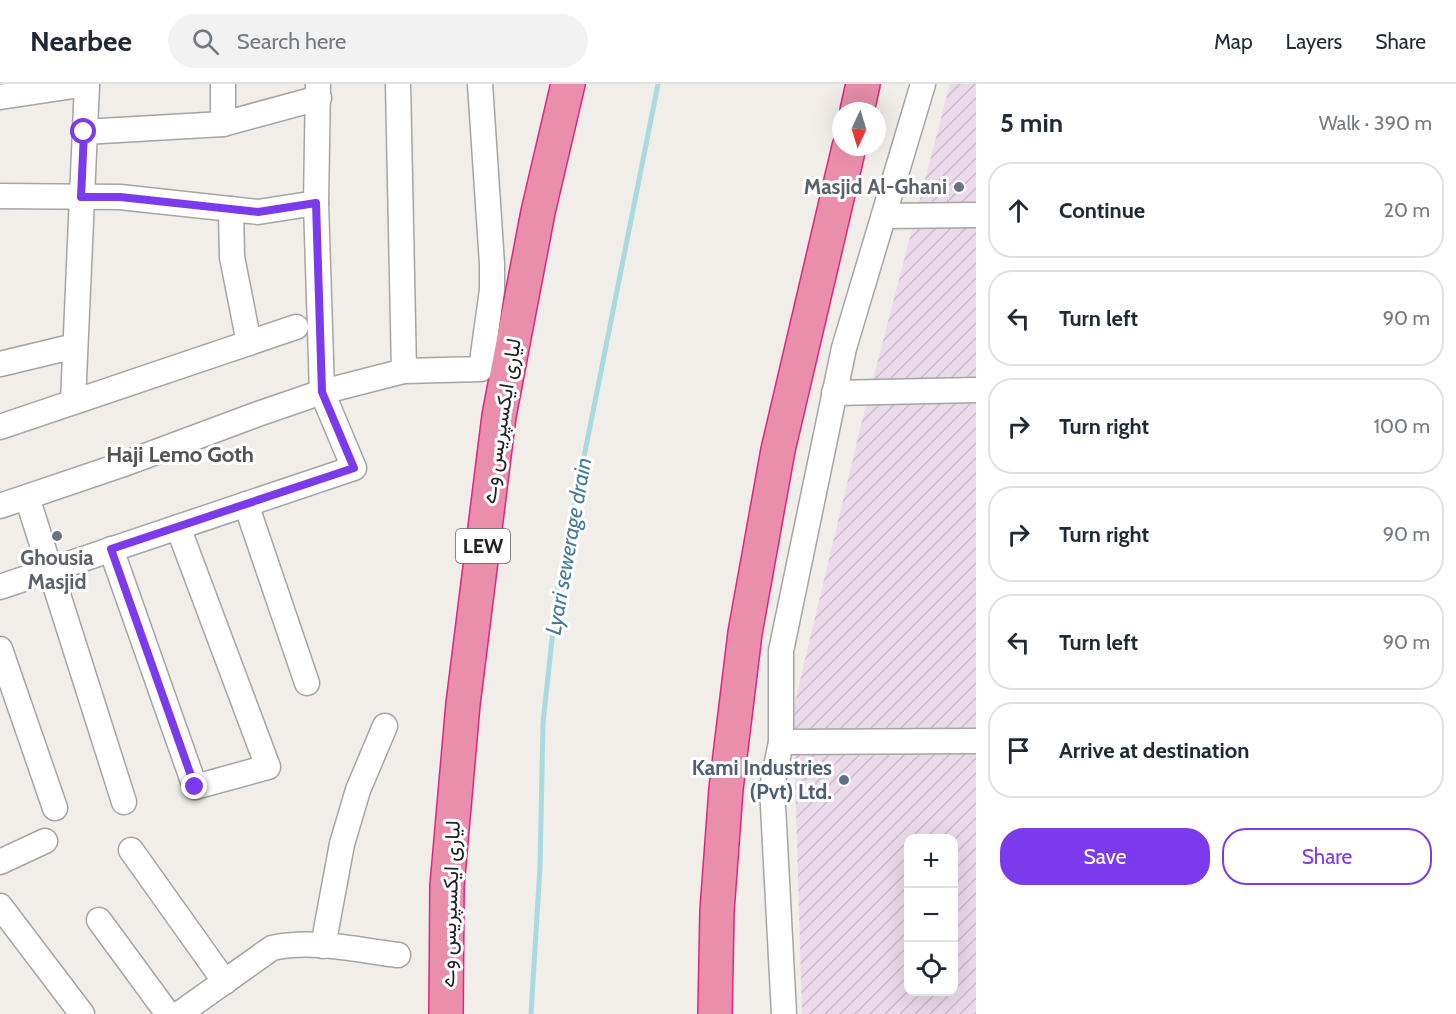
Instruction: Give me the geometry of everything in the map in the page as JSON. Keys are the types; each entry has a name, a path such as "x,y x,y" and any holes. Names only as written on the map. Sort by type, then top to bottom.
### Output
{"highway":[{"name":"لیاری ایکسپریس وے","path":"446,1014 447,886 463,704 499,416 538,212 568,84"},
{"path":"859,102 863,84"},
{"path":"715,1014 717,911 726,789 746,633 778,450 847,156"}],"street":[{"path":"0,97 87,84 73,402"},
{"path":"223,84 223,124"},
{"path":"398,84 404,371"},
{"path":"0,506 322,392 404,371 481,369 492,290 492,264 480,84"},
{"path":"784,1014 772,787 781,742 781,651 844,348 923,84"},
{"path":"0,587 354,468 322,392 316,203 318,91 223,124 84,132"},
{"path":"0,196 120,197 258,212 316,203"},
{"path":"231,210 232,257 249,343"},
{"path":"884,216 976,215"},
{"path":"0,427 296,327"},
{"path":"0,364 75,346"},
{"path":"834,393 976,390"},
{"path":"27,497 124,802"},
{"path":"246,504 307,683"},
{"path":"111,549 195,787 267,767 178,527"},
{"path":"0,649 55,808"},
{"path":"323,946 342,844 358,790 385,726"},
{"path":"781,742 976,741"},
{"path":"0,862 45,840"},
{"path":"131,850 225,982"},
{"path":"0,906 82,1014"},
{"path":"99,920 168,1014"},
{"path":"178,1014 272,948 289,944 398,955"}],"shaded area":[{"path":"950,84 976,84 976,1014 802,1014 793,710 860,429"}],"waterway":[{"name":"Lyari sewerage drain","path":"531,1014 540,867 543,723 557,593 658,84"}],"place":[{"name":"Masjid Al-Ghani","path":"959,187"},
{"name":"Ghousia Masjid","path":"57,536"},
{"name":"Kami Industries (Pvt) Ltd.","path":"844,780"}],"district":[{"name":"Haji Lemo Goth","path":"180,454"}],"route":[{"path":"84,132 81,197 120,197 258,212 316,203 322,392 354,468 111,549 195,787"}]}
